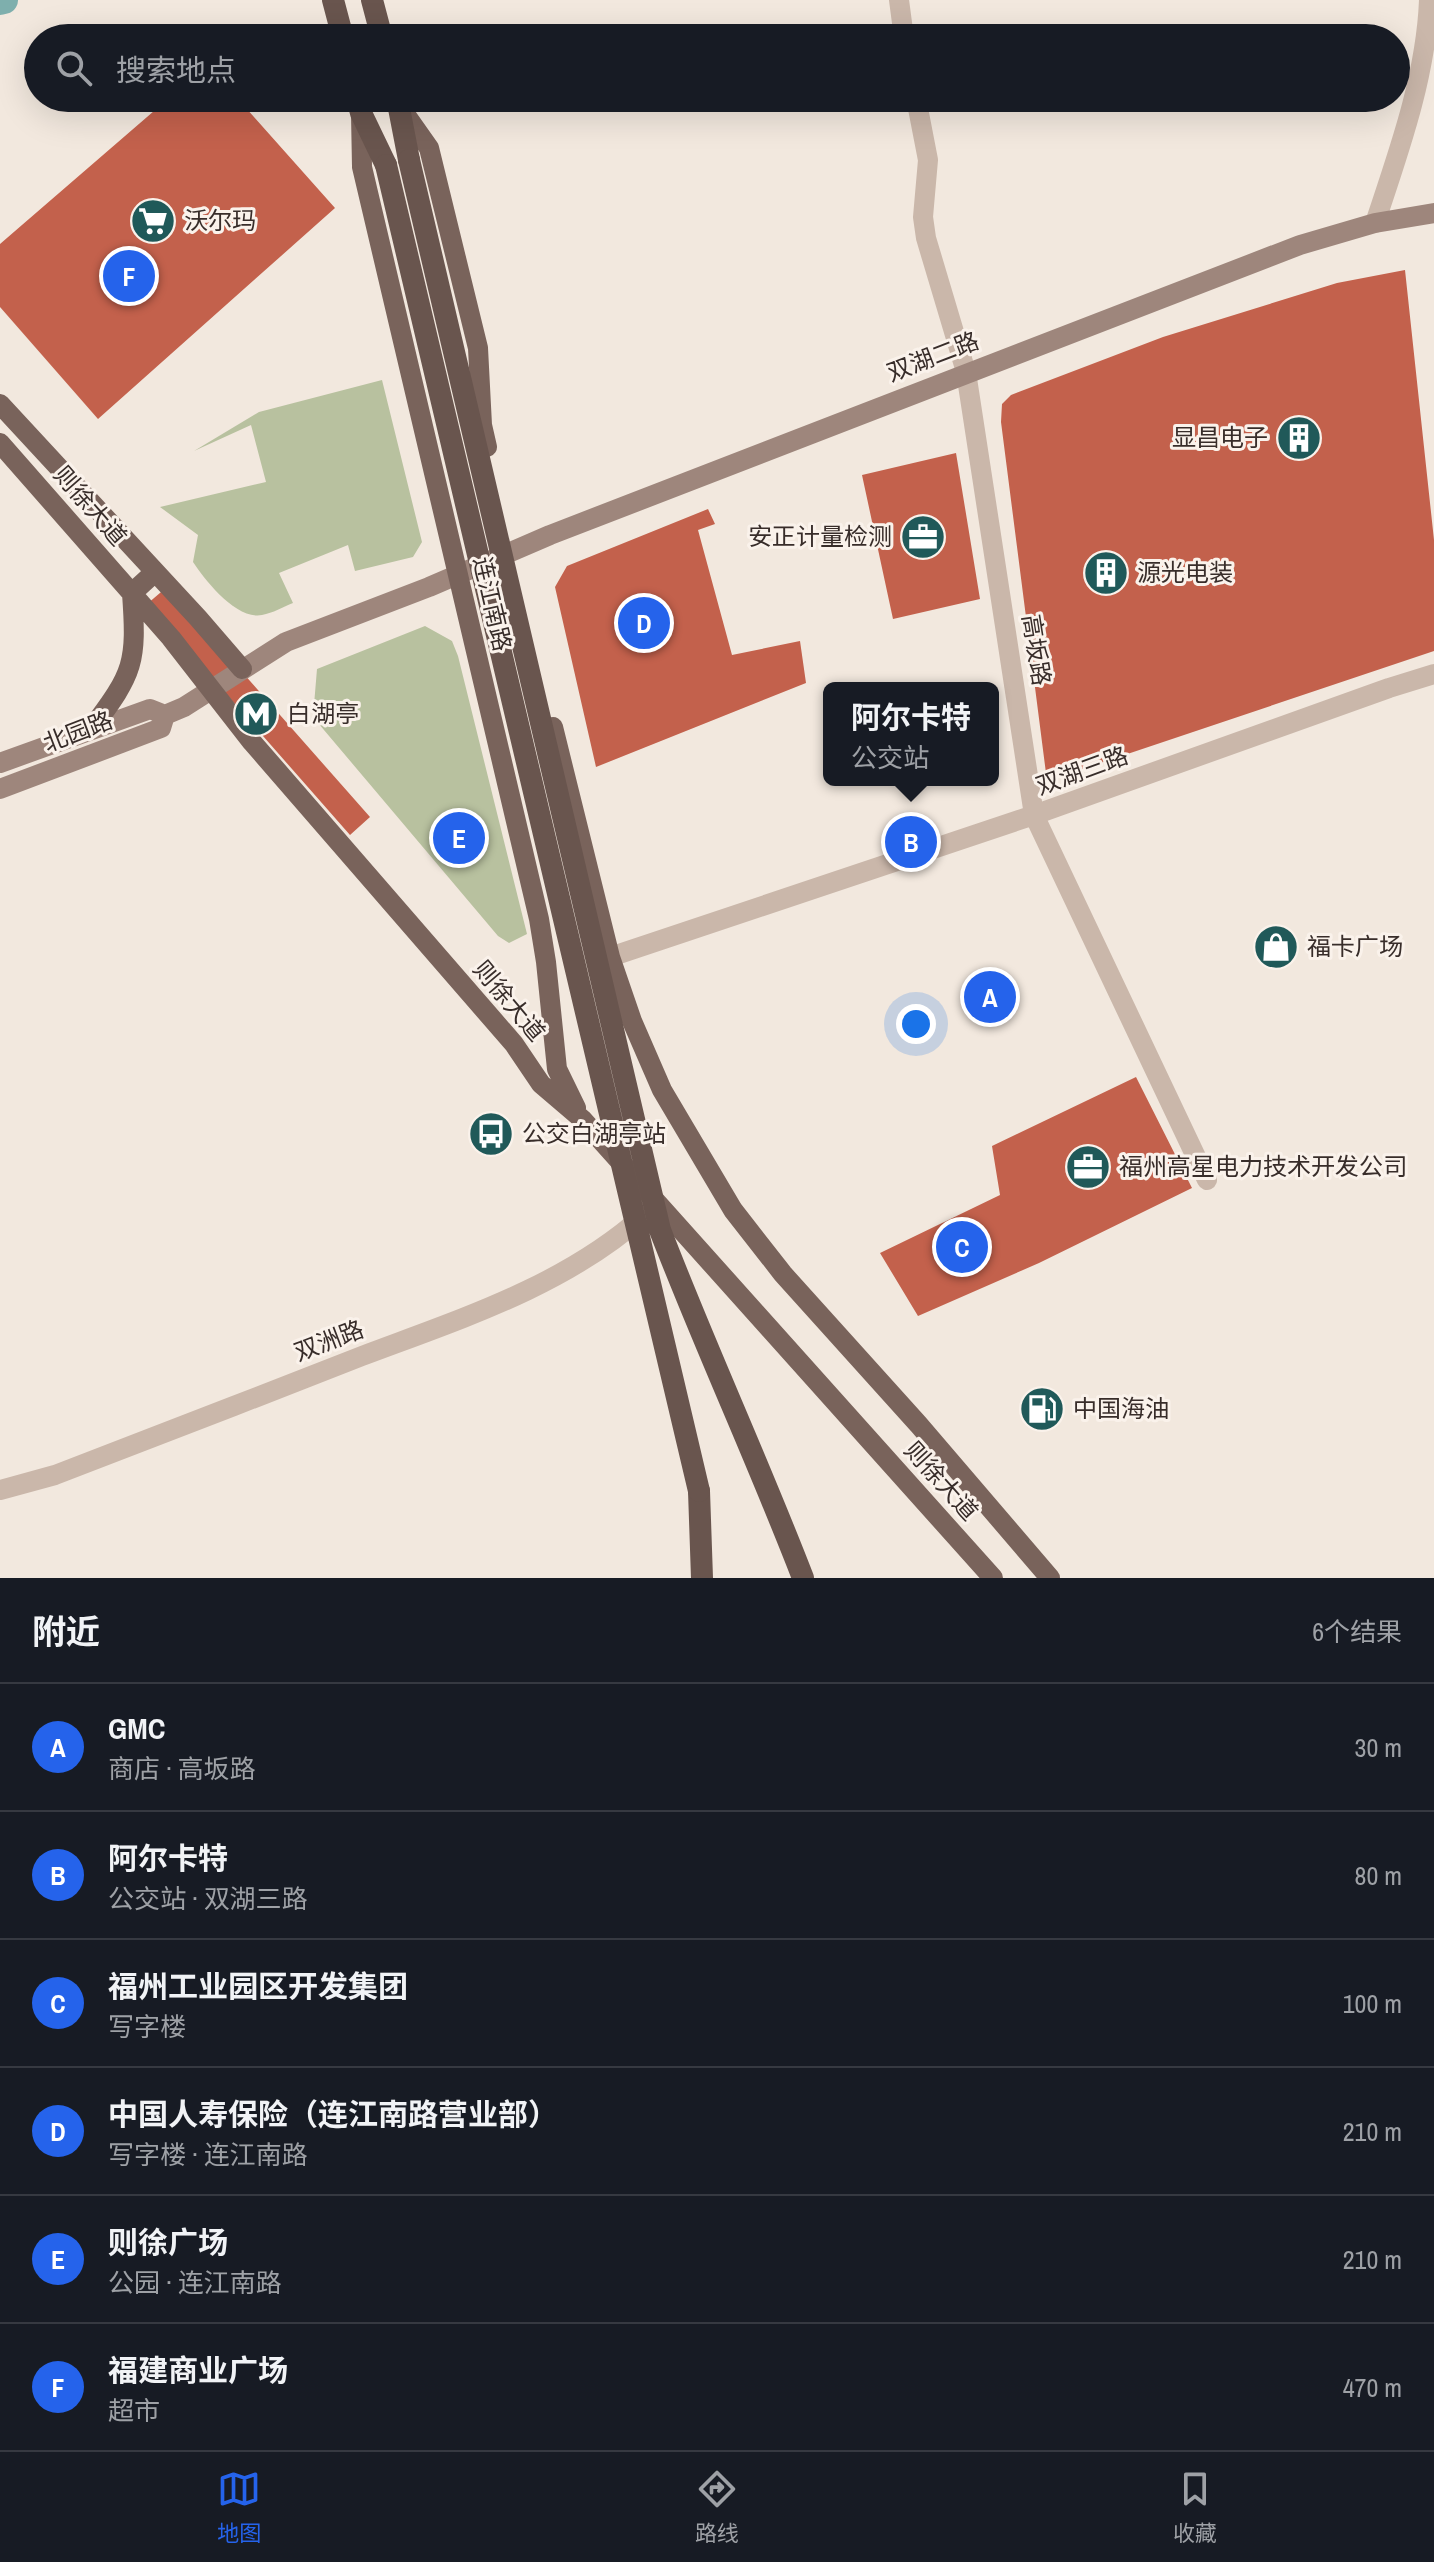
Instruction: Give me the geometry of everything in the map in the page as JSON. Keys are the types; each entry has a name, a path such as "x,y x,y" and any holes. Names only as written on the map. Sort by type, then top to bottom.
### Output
{"highway":[{"path":"333,0 339,24"},
{"path":"372,0 378,24"},
{"path":"362,112 386,165 699,1491 702,1578"},
{"path":"399,112 660,1230 803,1578"}],"main road":[{"name":"连江南路","path":"359,112 362,167 539,919 557,1069 582,1119"},
{"name":"连江南路","path":"404,112 429,148 478,348 482,425 610,957"},
{"name":"双湖二路","path":"242,669 286,642 966,372 1300,245 1375,223 1434,213"},
{"name":"则徐大道","path":"0,404 242,669"},
{"name":"则徐大道","path":"0,443 171,638 252,742 514,1044 541,1084 582,1119 993,1578"},
{"path":"101,751 92,728 122,688 132,660 135,633 132,593 155,572"},
{"name":"北园路","path":"0,763 150,709 165,715 184,707 242,669"},
{"name":"北园路","path":"0,789 161,728 165,715"},
{"name":"则徐大道","path":"610,957 632,1021 662,1090 733,1210 783,1274 919,1425 1050,1578"}],"street":[{"path":"899,0 902,24"},
{"path":"1410,107 1425,38 1429,0"},
{"name":"高坂路","path":"919,112 928,160 923,217 926,238 966,372 1034,815 1207,1180"},
{"path":"1375,223 1409,112"},
{"name":"双湖三路","path":"610,957 1034,815 1434,674"},
{"name":"双洲路","path":"0,1490 55,1475 487,1308 562,1274 618,1239 657,1204"}],"green space":[{"path":"382,380 422,542 413,557 355,571 348,545 279,573 293,603 262,615 252,615 232,605 213,588 193,562 198,535 160,507 266,482 251,425 194,451 259,412"},
{"path":"425,626 452,641 458,656 527,934 509,943 498,936 313,717 317,669"}],"building":[{"path":"153,112 249,112 335,208 98,419 0,307 0,244"},
{"path":"1405,270 1434,540 1434,651 1047,781 1001,422 1002,404 1011,395 1163,337 1337,283"},
{"name":"安正计量检测","path":"956,453 980,599 893,619 862,475"},
{"path":"708,509 715,524 698,530 732,655 800,641 806,683 596,767 555,587 567,566"},
{"path":"167,587 370,817 350,835 147,604"},
{"name":"福州高星电力技术开发公司","path":"1136,1077 1192,1188 1039,1263 918,1316 880,1253 1000,1195 992,1146"}],"waterway":[{"path":"0,1 4,0"}],"place":[{"name":"沃尔玛","path":"153,221"},
{"name":"福建商业广场","path":"129,276"},
{"name":"显昌电子","path":"1299,438"},
{"name":"安正计量检测","path":"923,537"},
{"name":"源光电装","path":"1106,573"},
{"name":"中国人寿保险（连江南路营业部）","path":"644,623"},
{"name":"白湖亭","path":"256,714"},
{"name":"则徐广场","path":"459,838"},
{"name":"阿尔卡特","path":"911,842"},
{"name":"福卡广场","path":"1276,947"},
{"name":"GMC","path":"990,997"},
{"name":"公交白湖亭站","path":"491,1134"},
{"name":"福州高星电力技术开发公司","path":"1088,1167"},
{"name":"福州工业园区开发集团","path":"962,1247"},
{"name":"中国海油","path":"1042,1409"}]}
